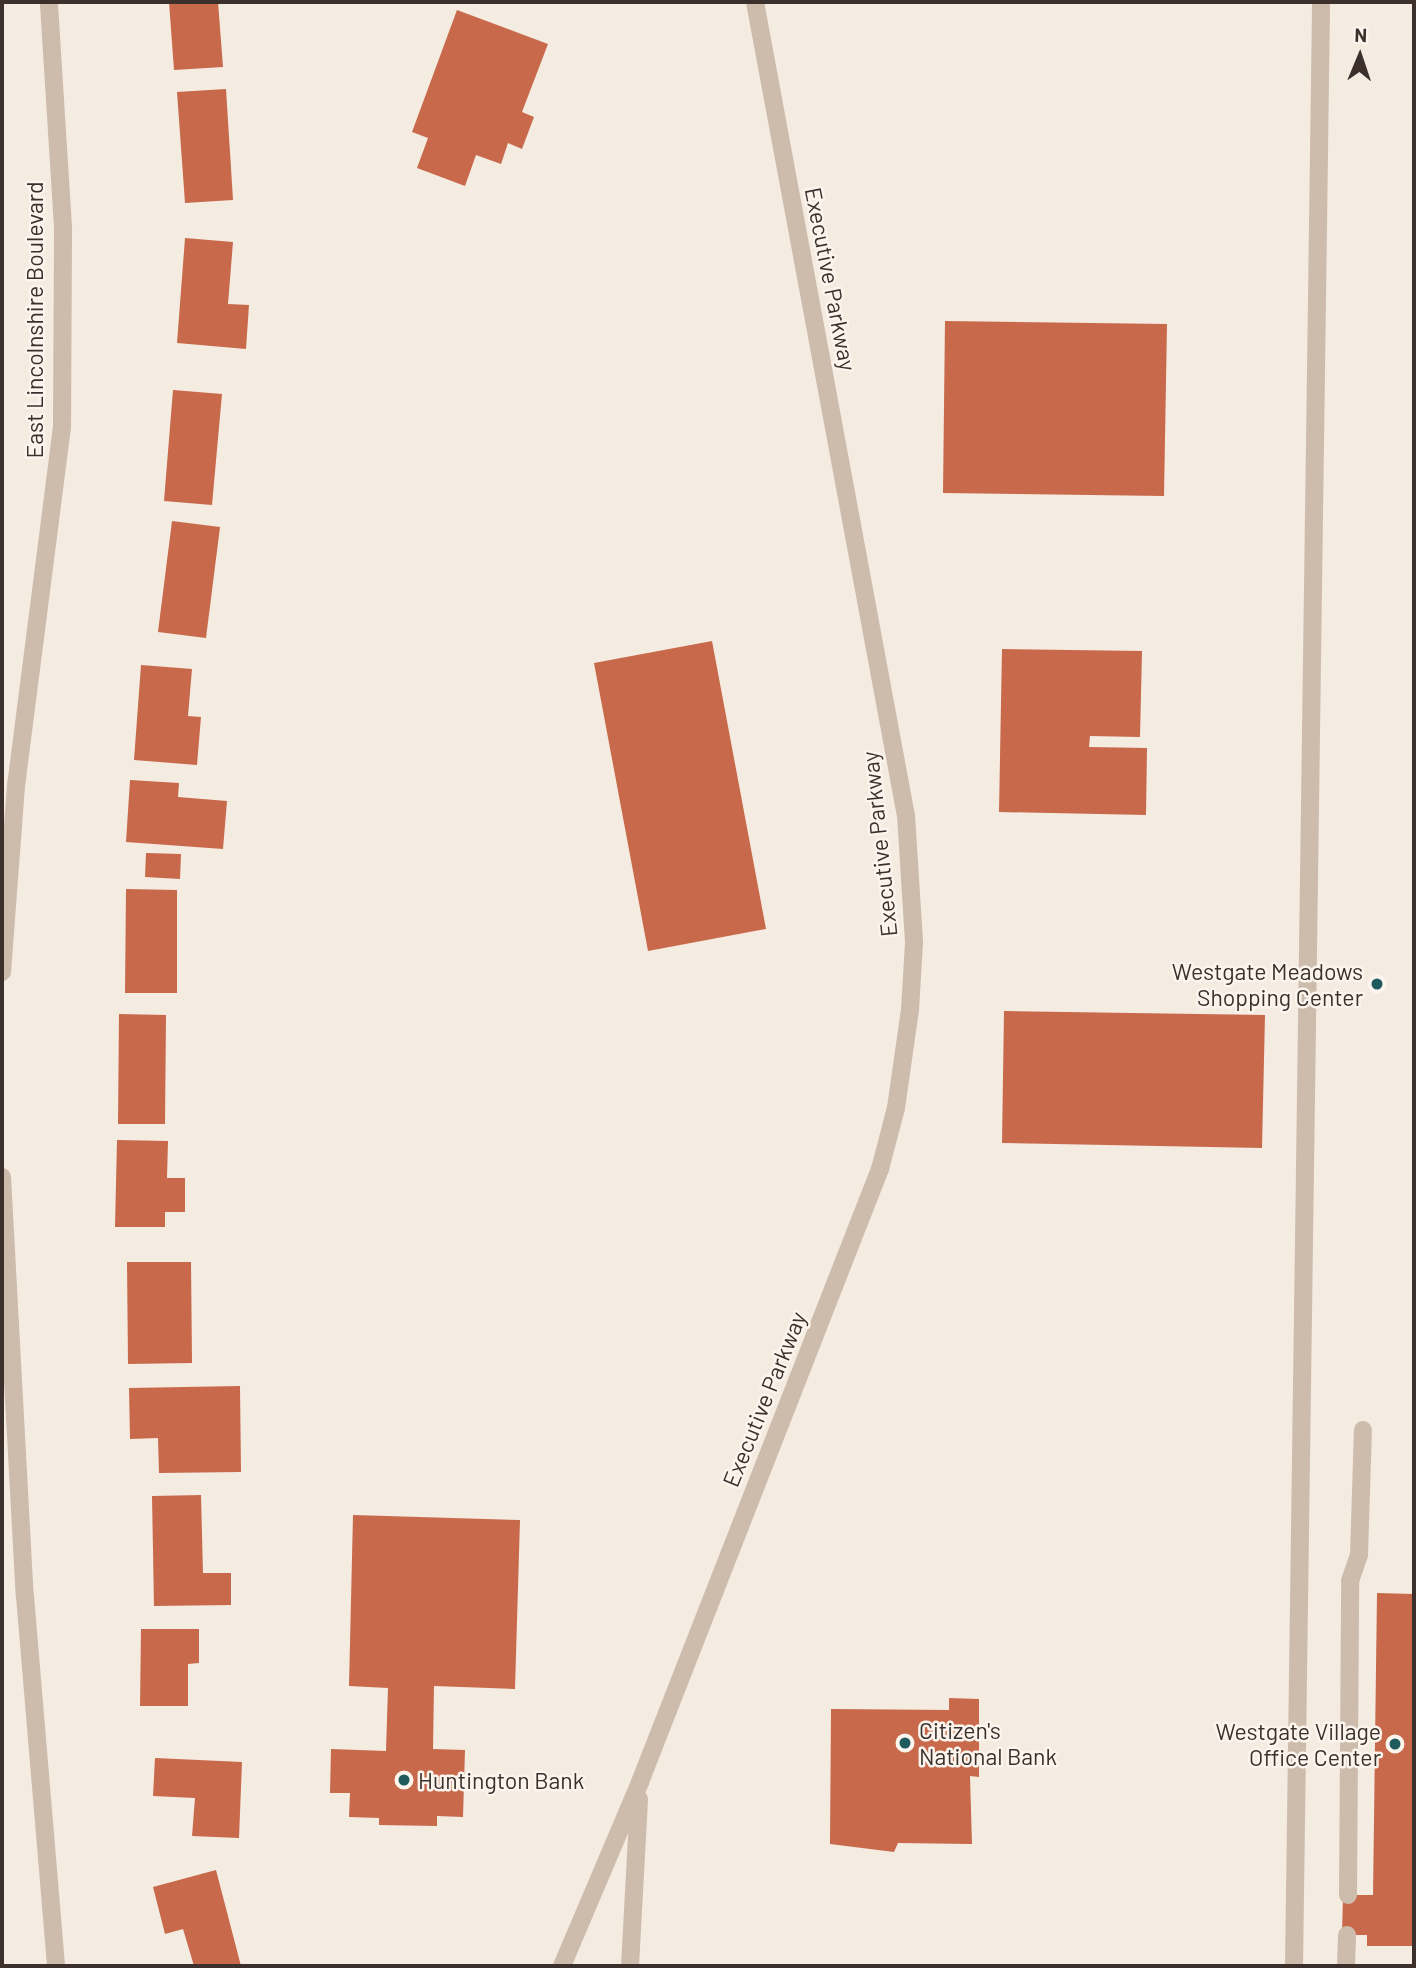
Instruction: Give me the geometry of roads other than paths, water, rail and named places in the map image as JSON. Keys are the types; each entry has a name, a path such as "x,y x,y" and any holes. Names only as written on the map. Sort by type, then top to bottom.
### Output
{"street":[{"name":"East Lincolnshire Boulevard","path":"2,972 16,786 62,428 63,227 48,2"},
{"name":"Executive Parkway","path":"562,1963 640,1782 880,1169 896,1108 910,1010 913,900 901,781 755,2"},
{"path":"1294,1966 1321,2"},
{"path":"2,1177 25,1596 56,1966"},
{"path":"1348,1895 1350,1581 1359,1555 1363,1430"},
{"path":"630,1966 640,1782"},
{"path":"1346,1966 1347,1935"}],"place":[{"name":"Westgate Meadows Shopping Center","path":"1377,984"},
{"name":"Citizen's National Bank","path":"905,1743"},
{"name":"Westgate Village Office Center","path":"1395,1744"},
{"name":"Huntington Bank","path":"404,1780"}]}
